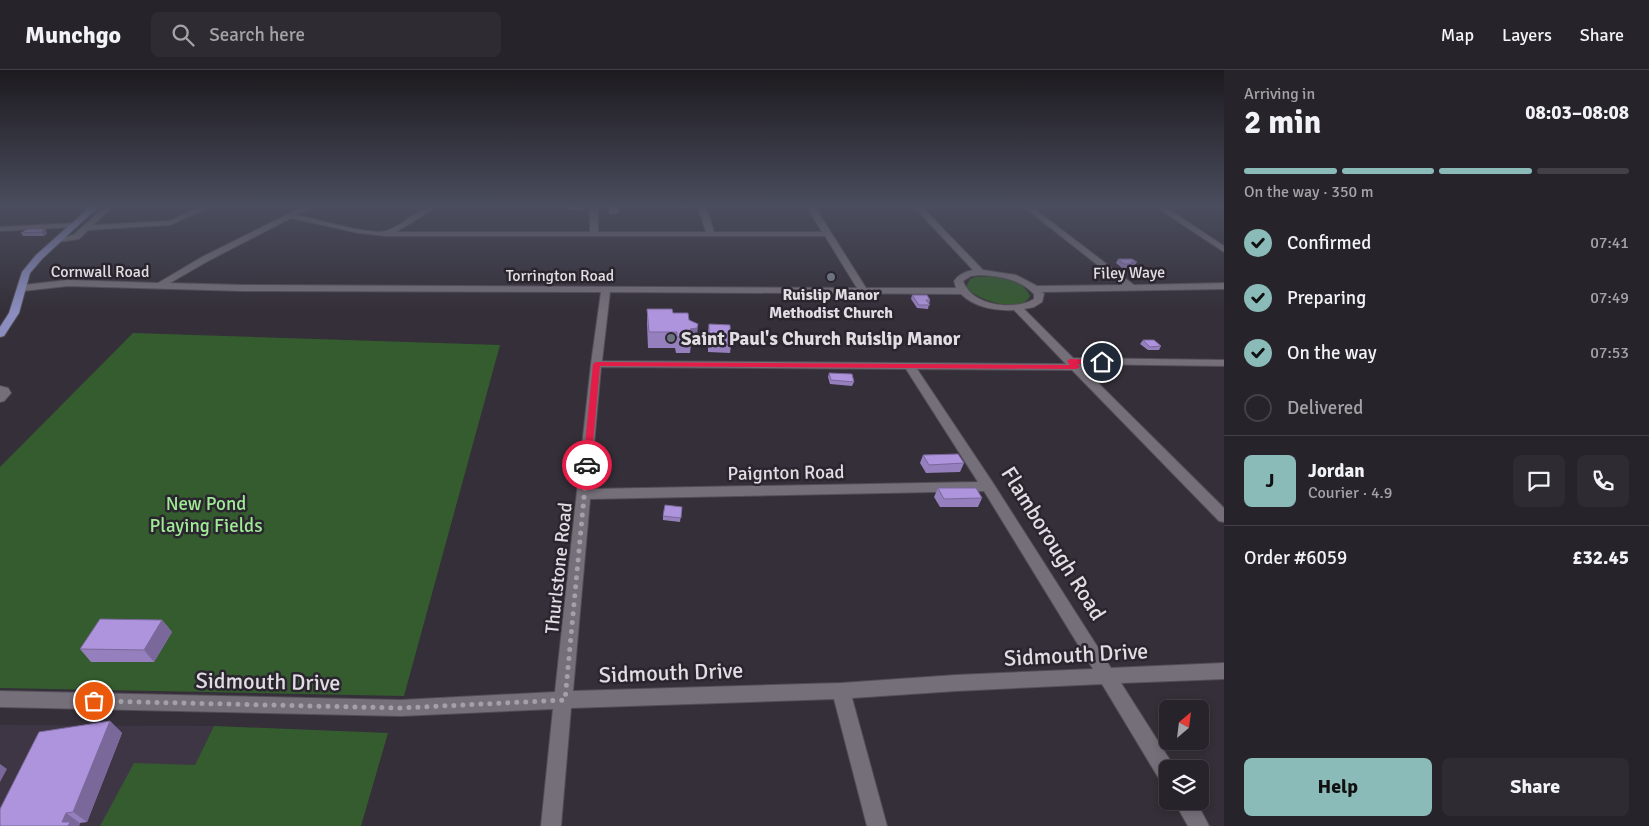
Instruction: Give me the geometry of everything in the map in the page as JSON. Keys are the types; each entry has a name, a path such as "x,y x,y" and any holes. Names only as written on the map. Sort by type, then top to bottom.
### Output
{"main road":[{"path":"0,334 23,288 26,272 55,242"}],"street":[{"name":"Cornwall Road","path":"23,288 68,284 159,286 237,242"},
{"path":"833,242 863,290"},
{"path":"952,242 980,272"},
{"path":"1073,242 1131,287"},
{"path":"1213,242 1224,250"},
{"path":"980,272 1011,277 1027,283 1039,294 1039,300 1027,307 1017,308 999,307 981,302 958,287 958,281 962,276 980,272"},
{"name":"Torrington Road","path":"159,286 606,291 962,291"},
{"name":"Filey Waye","path":"1035,289 1224,286"},
{"name":"Thurlstone Road","path":"551,826 565,700 596,364 606,291"},
{"path":"1017,308 1224,517"},
{"path":"596,364 909,366 1224,363"},
{"name":"Flamborough Road","path":"909,366 988,486 1159,760"},
{"path":"0,388 5,393 0,399"},
{"name":"Paignton Road","path":"584,494 988,486"},
{"name":"Sidmouth Drive","path":"0,699 385,708 840,691 956,683 1224,671"},
{"path":"840,691 877,826"},
{"path":"1189,810 1199,826"}],"shaded area":[{"path":"0,725 214,726 166,826 0,826"}],"green space":[{"path":"990,276 1014,281 1021,285 1030,296 1025,302 1018,304 1008,305 988,301 971,292 966,287 970,279"},
{"name":"New Pond Playing Fields","path":"133,333 500,345 404,696 0,688 0,467"},
{"path":"214,726 388,733 361,826 100,826 134,763 195,765"}],"building":[{"path":"1118,259 1132,259 1137,262 1131,262 1134,264 1124,264"},
{"path":"912,295 927,295 930,300 926,300 930,305 919,305"},
{"path":"647,309 672,309 673,313 688,313 689,320 698,324 697,328 690,329 692,337 677,337 677,332 649,332"},
{"path":"709,324 730,325 731,345 709,344"},
{"path":"1143,340 1154,340 1161,346 1150,347"},
{"path":"829,373 852,374 854,382 831,380"},
{"path":"958,454 964,463 929,465 923,455"},
{"path":"938,488 976,488 982,498 944,499"},
{"path":"665,505 682,507 681,518 663,516"},
{"path":"100,619 162,620 144,650 80,649"},
{"path":"110,721 73,812 66,813 62,822 70,822 68,826 0,826 0,809 39,732"}],"way so far":[{"path":"94,701 401,708 565,700 587,465"}],"place":[{"name":"Ruislip Manor Methodist Church","path":"831,277"},
{"name":"Saint Paul's Church Ruislip Manor","path":"671,338"}],"route":[{"path":"587,465 596,364 1076,367 1070,361 1102,362"}]}
